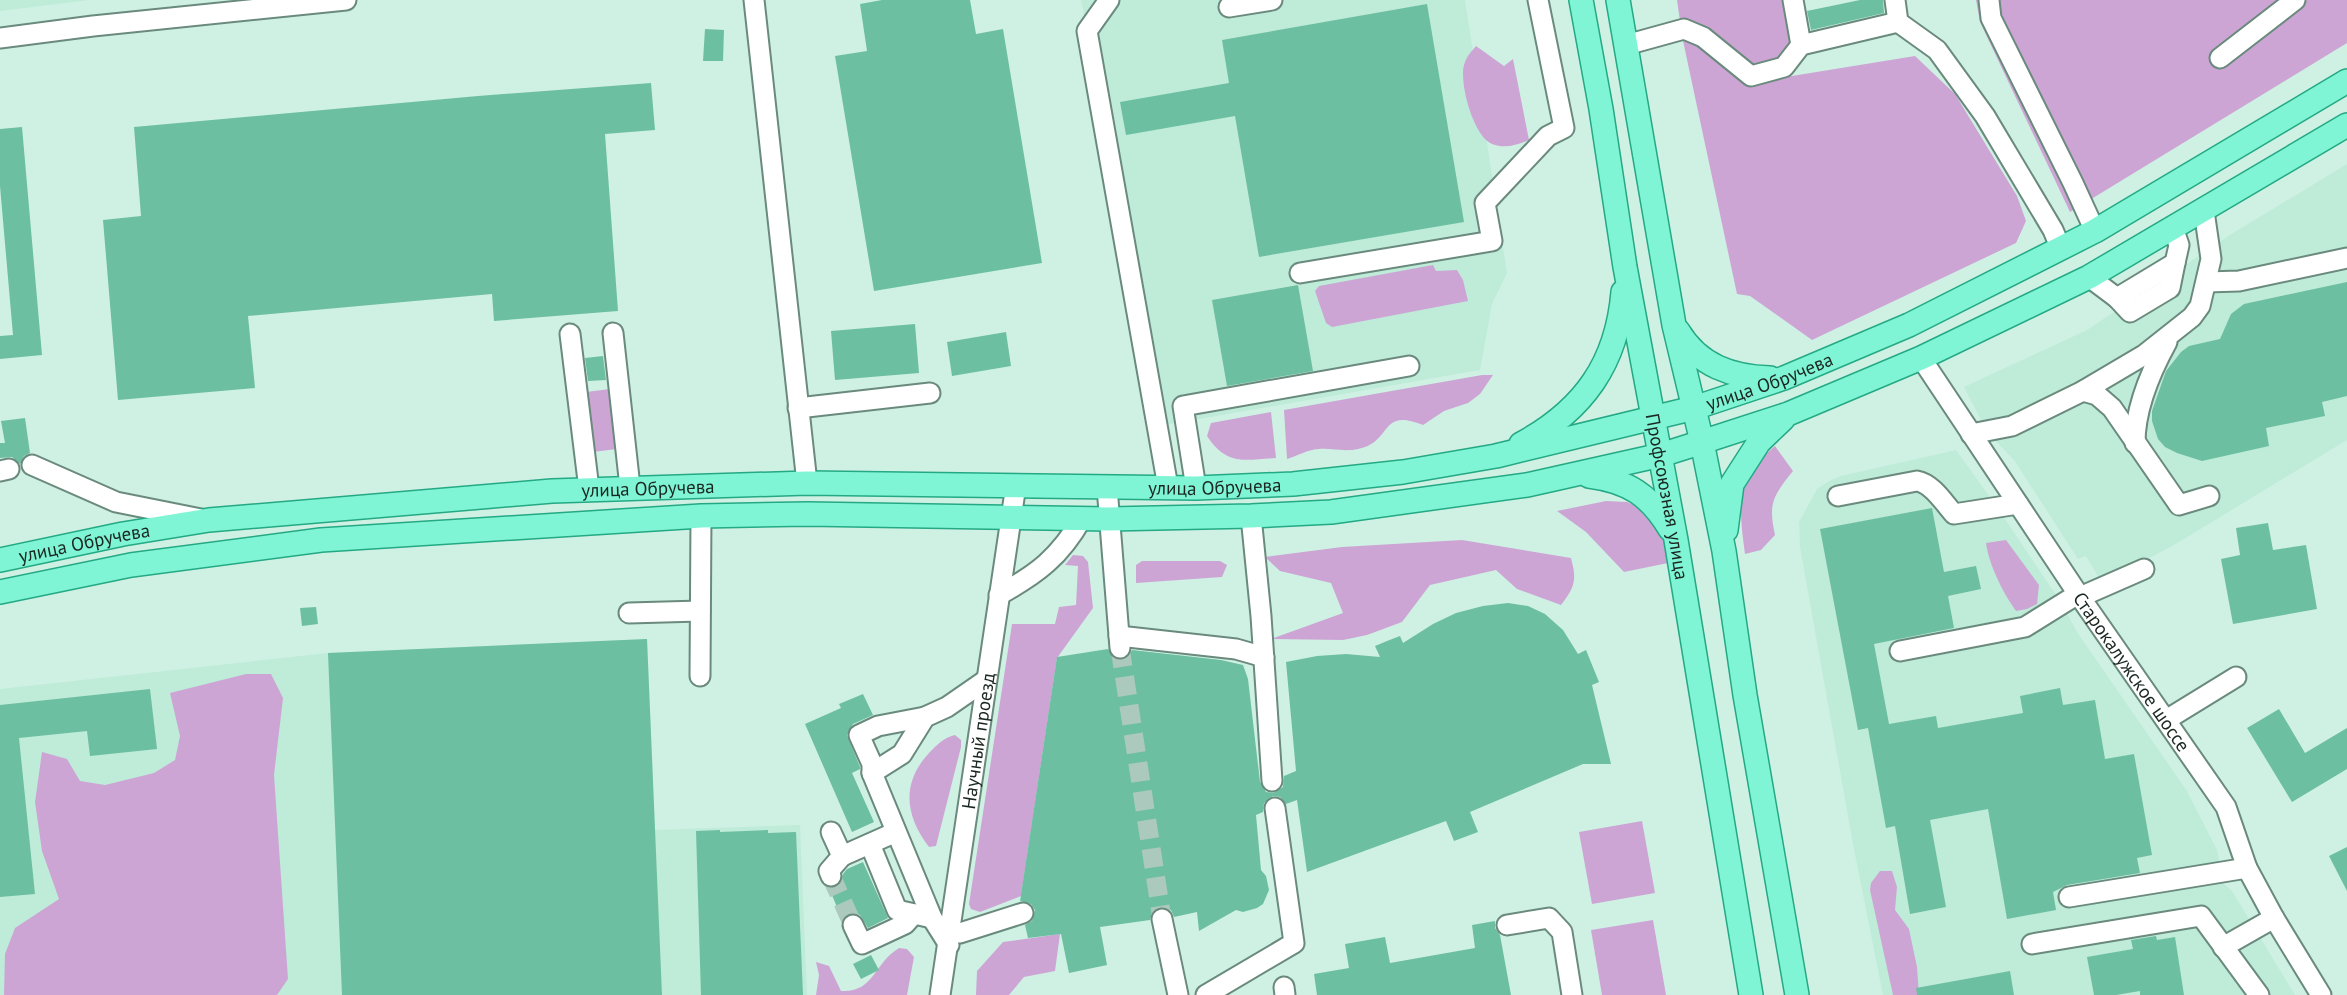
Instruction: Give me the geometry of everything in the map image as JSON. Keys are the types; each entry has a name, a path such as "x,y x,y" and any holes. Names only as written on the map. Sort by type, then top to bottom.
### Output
{"main road":[{"name":"Профсоюзная улица","path":"1581,0 1625,267 1676,540 1751,995"},
{"path":"1618,0 1674,325 1724,551 1745,695 1797,995"},
{"name":"улица Обручева","path":"0,560 123,534 209,520 318,509 589,489 807,483 1196,488 1293,484 1403,472 1496,456 1693,408 1784,378 1909,325 2095,232 2347,81"},
{"name":"улица Обручева","path":"0,592 131,565 321,540 701,516 808,514 1109,519 1251,516 1331,512 1412,503 1527,485 1661,455 1702,442 1788,414 1922,358 2089,277 2347,125"},
{"path":"1496,456 1562,418 1585,396 1600,374 1614,342 1622,310 1625,267"},
{"path":"1674,325 1686,345 1703,360 1722,370 1744,377 1784,378"},
{"path":"1724,551 1732,484 1759,442 1788,414"},
{"path":"1579,474 1613,479 1634,489 1658,508 1676,540"}],"street":[{"path":"0,38 346,0"},
{"path":"754,0 807,483"},
{"path":"1109,0 1087,31 1167,487"},
{"path":"1229,7 1272,0"},
{"path":"1300,273 1492,240 1485,203 1548,136 1564,128 1538,0"},
{"path":"1793,0 1801,45"},
{"path":"1895,0 1898,22 1937,50 1978,106 2053,230 2061,249"},
{"path":"1989,0 1991,18 2095,232"},
{"path":"2220,58 2295,0"},
{"path":"1626,45 1684,29 1703,37 1751,76 1784,67 1801,45 1898,22"},
{"path":"1971,434 2012,426 2083,391 2144,355 2192,317 2200,306 2211,259 2204,211"},
{"path":"2089,277 2117,298 2175,263 2179,245 2173,228"},
{"path":"2207,282 2239,281 2347,258"},
{"path":"2135,443 2135,422 2155,364 2175,329"},
{"path":"612,332 630,487"},
{"path":"570,334 589,489"},
{"name":"Старокалужское шоссе","path":"1922,358 2079,595 2226,807 2247,868 2321,995"},
{"path":"1196,488 1183,406 1409,366"},
{"path":"2083,391 2097,396 2112,408 2179,505 2209,496"},
{"path":"798,408 930,393"},
{"path":"32,465 116,502 209,520"},
{"path":"1838,496 1917,481 1924,482 1954,514 2018,504"},
{"name":"Научный проезд","path":"940,995 1016,485"},
{"path":"1107,486 1120,642 1236,649 1264,657"},
{"path":"700,676 701,516"},
{"path":"1251,516 1272,781"},
{"path":"999,594 1028,580 1062,550 1082,519"},
{"path":"1900,651 2025,628 2079,595 2144,569"},
{"path":"629,613 700,611"},
{"path":"2166,720 2236,677"},
{"path":"923,916 896,832 872,773 872,764 859,735 878,726 925,717 947,707 986,680"},
{"path":"947,707 966,712 972,720 978,739"},
{"path":"872,773 902,754 925,717"},
{"path":"1206,995 1294,943 1275,808"},
{"path":"831,832 842,856"},
{"path":"831,876 829,870 842,856 896,832"},
{"path":"870,844 897,910 923,916 950,939 960,933 1023,913"},
{"path":"2069,897 2247,868"},
{"path":"853,925 862,944 923,916"},
{"path":"2032,944 2201,916 2259,995"},
{"path":"1507,925 1549,918 1556,925 1562,932 1572,995"},
{"path":"2223,947 2274,918"},
{"path":"1163,919 1178,995"}],"shaded area":[{"path":"0,0 89,0 0,11"},
{"path":"1081,0 1465,0 1507,273 1492,304 1480,370 1165,425 1159,375"},
{"path":"1677,0 1786,0 1792,41 1777,64 1755,67 1680,21"},
{"path":"1976,0 2347,0 2347,43 2070,212 1980,22"},
{"path":"1682,36 1708,50 1748,83 1915,56 1955,94 2017,196 2026,221 2016,243 1812,340 1750,296 1737,294"},
{"path":"1476,46 1504,66 1513,59 1529,140 1502,146 1492,144 1479,131 1469,108 1463,73 1466,60"},
{"path":"2347,164 2347,440 2174,545 2102,583 2086,556 2078,559 2014,460 1987,432 1964,387 2087,330 2233,233"},
{"path":"1433,265 1436,271 1457,270 1463,280 1468,301 1332,327 1326,323 1315,291 1319,286"},
{"path":"1493,375 1480,394 1468,403 1444,411 1423,425 1399,420 1392,423 1377,440 1358,449 1315,449 1287,459 1284,410"},
{"path":"610,389 617,449 593,452 586,392"},
{"path":"1271,412 1276,458 1245,460 1229,457 1214,446 1207,436 1211,423"},
{"path":"1775,446 1793,471 1781,487 1772,507 1775,535 1761,550 1745,554 1741,522 1742,495 1752,470"},
{"path":"1956,450 2187,791 2217,850 2224,884 2232,891 2295,995 1883,995 1800,547 1799,522 1817,489 1829,481"},
{"path":"1606,501 1627,502 1639,507 1663,531 1668,563 1624,572 1586,532 1557,511"},
{"path":"1462,540 1571,558 1574,572 1572,588 1561,605 1517,589 1496,570 1430,585 1402,622 1367,635 1343,640 1271,639 1343,613 1331,583 1280,571 1265,557 1342,547"},
{"path":"2006,540 2039,585 2037,604 2027,609 2016,611 1990,560 1986,543"},
{"path":"1073,555 1083,556 1088,562 1093,608 1057,658 1021,896 980,912 971,909 969,904 1012,624 1055,624 1059,607 1076,605 1078,566 1065,565"},
{"path":"1142,561 1220,561 1227,565 1222,577 1136,583 1136,565"},
{"path":"647,639 655,830 800,825 807,995 0,995 0,689 328,653"},
{"path":"246,674 271,674 283,698 274,775 288,979 277,995 4,995 5,954 15,928 59,899 42,851 35,802 42,752 67,759 80,781 105,785 154,773 175,760 180,736 170,693"},
{"path":"955,735 961,740 961,747 936,846 929,847 911,812 910,788 920,764 929,753 938,744"},
{"path":"1642,821 1655,893 1592,904 1579,832"},
{"path":"1880,871 1892,871 1897,887 1895,910 1909,929 1917,967 1919,995 1893,995 1870,890 1871,883"},
{"path":"1653,920 1666,995 1602,995 1591,930"},
{"path":"1060,934 1055,971 1024,977 1009,995 976,995 977,971 1003,942"},
{"path":"899,948 907,949 914,957 907,995 816,995 819,975 816,962 829,966 841,991 852,990 867,982"}],"building":[{"path":"882,0 970,0 976,34 1003,29 1042,263 874,291 835,56 867,51 860,4"},
{"path":"1860,0 1883,0 1884,13 1811,30 1807,11"},
{"path":"1427,4 1464,222 1259,257 1235,116 1126,135 1120,102 1229,83 1222,40"},
{"path":"705,29 724,30 723,61 703,61"},
{"path":"651,83 655,130 605,134 618,311 494,321 492,294 248,316 255,388 118,400 103,220 141,216 134,127"},
{"path":"22,127 42,355 0,359 0,336 13,335 0,186 0,129"},
{"path":"2347,282 2347,396 2322,402 2325,416 2266,428 2269,446 2202,461 2165,447 2158,439 2152,411 2166,371 2181,352 2189,346 2220,339 2231,314 2244,304"},
{"path":"1298,285 1313,371 1227,386 1212,300"},
{"path":"915,324 919,373 835,380 831,331"},
{"path":"1006,332 1011,366 952,376 947,342"},
{"path":"603,356 606,380 588,381 585,358"},
{"path":"25,418 30,453 24,456 20,464 12,457 0,458 0,443 5,443 1,421"},
{"path":"1932,508 1944,572 1976,566 1981,589 1948,596 1954,628 1874,644 1889,724 1936,716 1938,728 2023,713 2020,696 2060,688 2063,705 2095,700 2105,759 2134,754 2152,855 2137,858 2140,873 2067,885 2053,892 2056,910 2007,919 1988,809 1930,820 1946,907 1910,914 1895,826 1886,828 1868,728 1858,730 1820,529"},
{"path":"2268,523 2273,550 2306,545 2317,609 2233,624 2221,559 2240,555 2236,528"},
{"path":"1508,603 1528,606 1545,614 1563,630 1578,654 1586,650 1599,682 1592,685 1611,764 1583,764 1470,812 1478,832 1454,841 1446,821 1307,872 1297,800 1286,804 1280,797 1273,796 1264,803 1263,812 1256,815 1261,870 1266,876 1269,890 1263,904 1257,908 1243,912 1236,910 1199,931 1197,912 1174,917 1171,910 1160,907 1153,910 1150,920 1100,927 1107,965 1069,973 1061,934 1028,938 1025,925 1032,921 1035,910 1031,904 1020,901 1057,657 1108,649 1114,659 1122,660 1127,658 1132,650 1243,665 1248,679 1260,782 1266,792 1273,793 1283,787 1284,776 1296,771 1286,662 1346,654 1380,657 1375,646 1400,636 1403,643 1456,613"},
{"path":"316,607 318,624 302,626 300,608"},
{"path":"647,639 662,995 342,995 328,653"},
{"path":"150,689 157,749 90,756 87,731 19,738 35,894 0,897 0,705"},
{"path":"863,694 873,715 853,724 847,735 860,767 852,773 874,822 852,832 805,724 841,708 839,704"},
{"path":"2279,709 2305,753 2347,728 2347,769 2292,802 2247,728"},
{"path":"696,831 796,832 803,995 701,995"},
{"path":"2347,847 2347,891 2329,856"},
{"path":"863,862 888,918 868,928 860,915 855,913 847,914 842,919 829,888 840,884 847,869"},
{"path":"1495,921 1511,995 1317,995 1314,974 1349,968 1345,944 1385,937 1390,963 1475,948 1472,925"},
{"path":"2156,936 2157,940 2175,937 2184,995 2140,995 2140,991 2094,995 2087,957 2133,949 2131,940"},
{"path":"871,955 879,970 861,979 853,964"},
{"path":"2010,971 2014,995 1917,995 1916,988"}],"tunnel":[{"path":"1120,648 1162,919"},
{"path":"831,876 853,925"}]}
